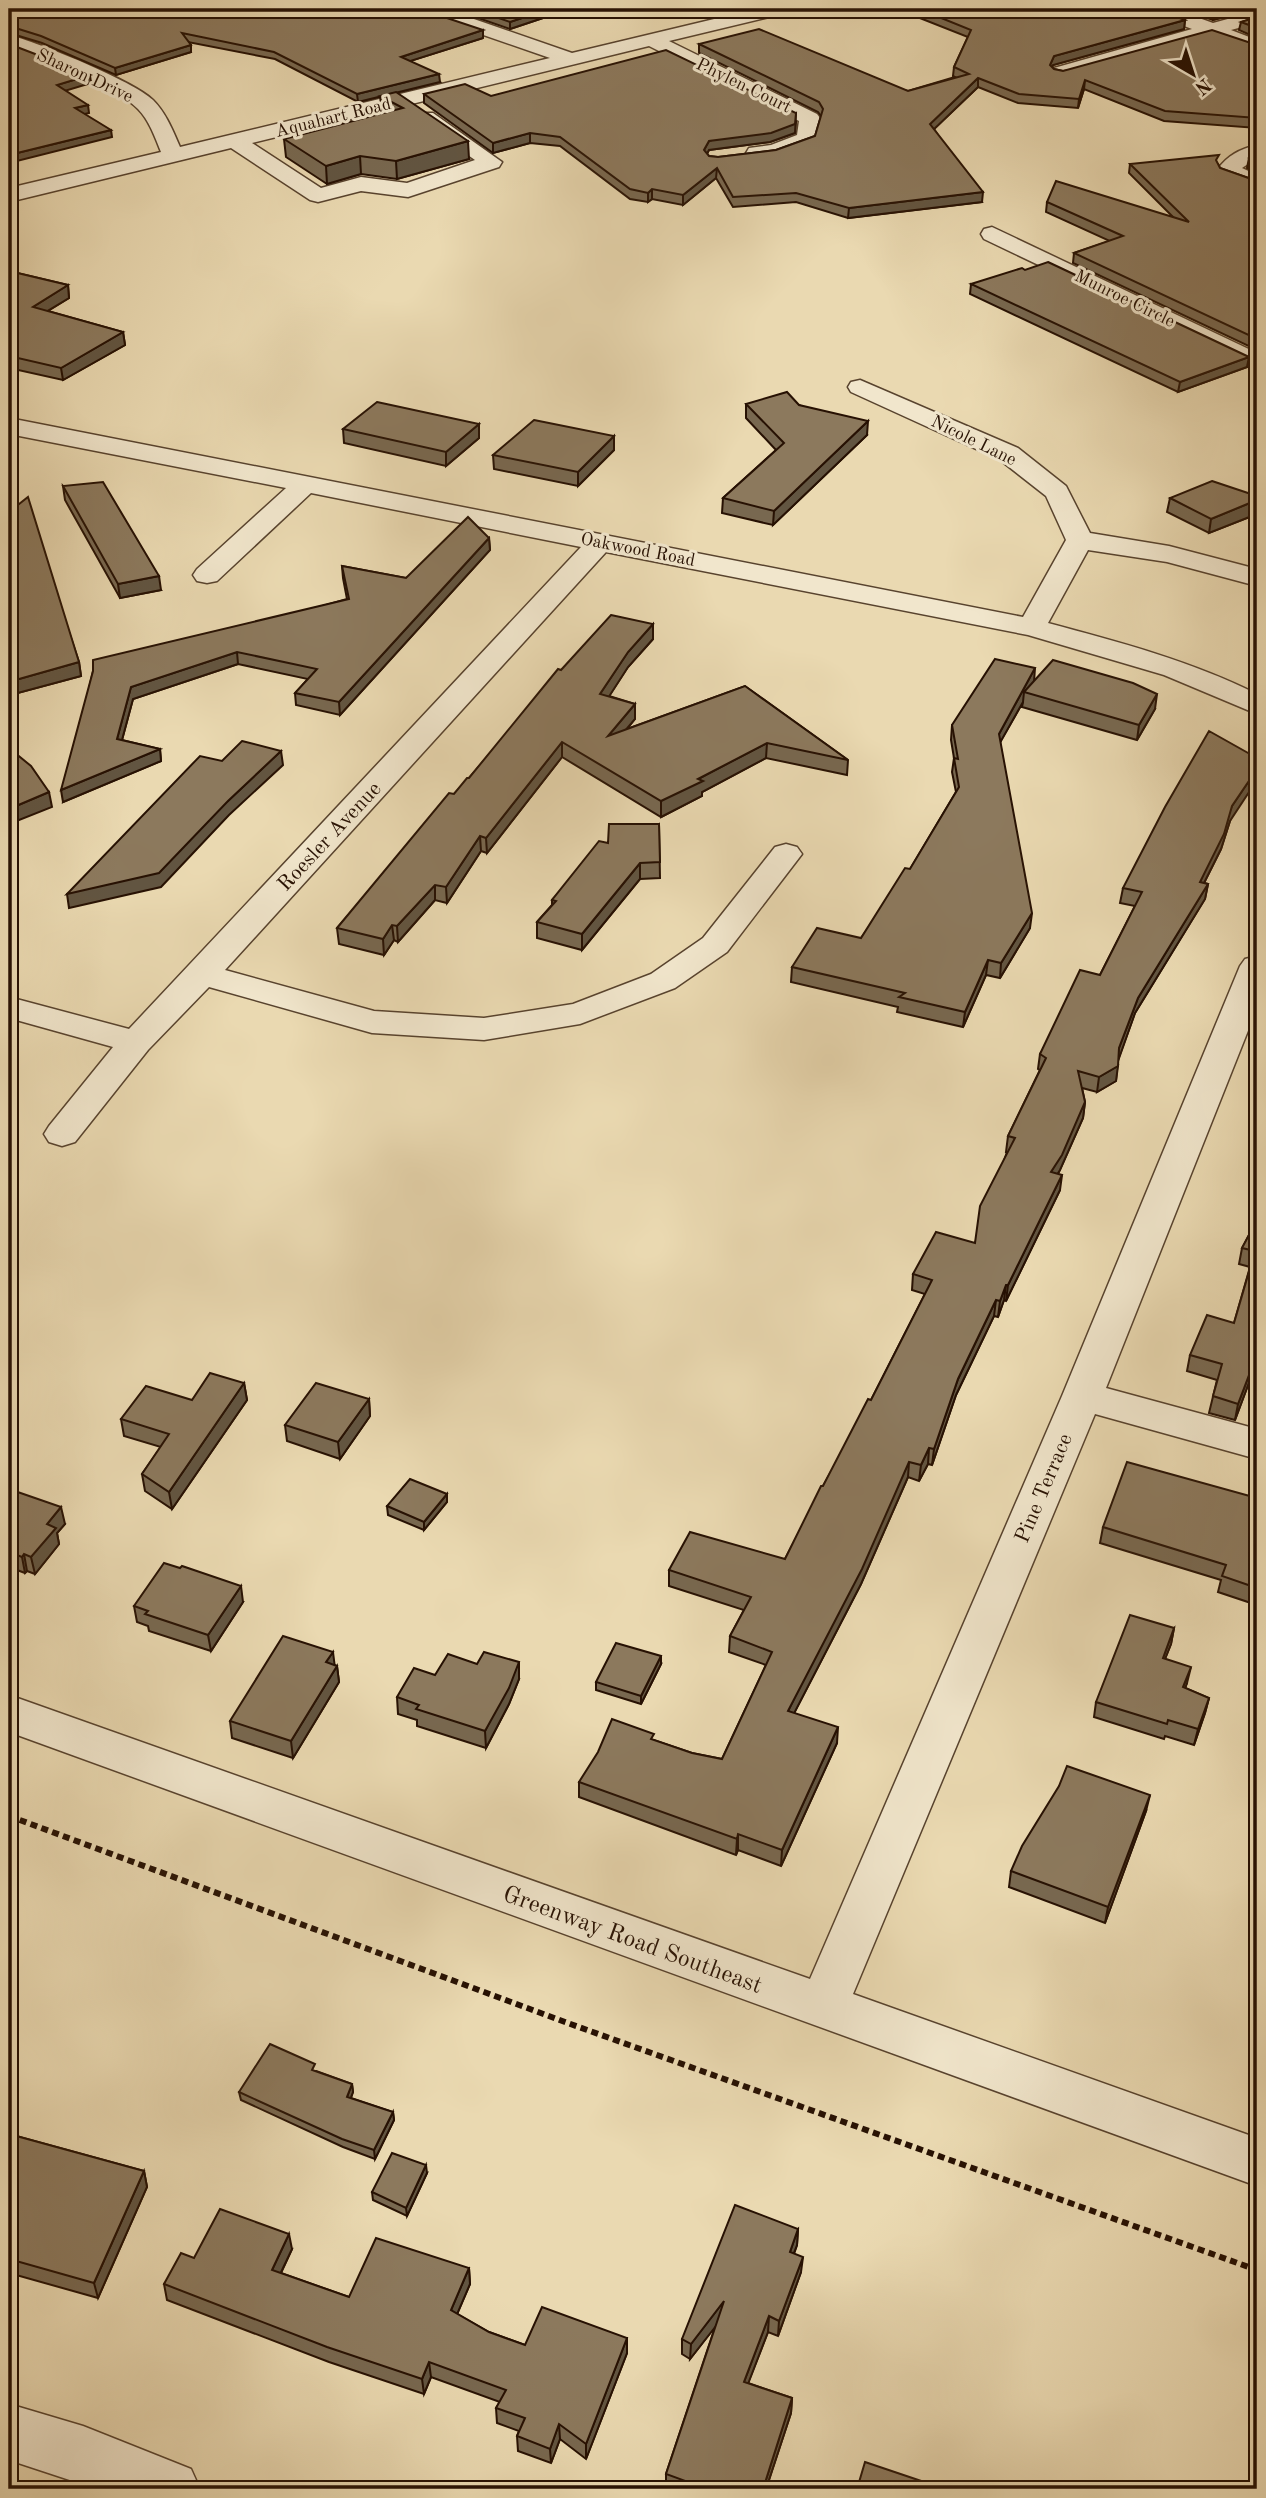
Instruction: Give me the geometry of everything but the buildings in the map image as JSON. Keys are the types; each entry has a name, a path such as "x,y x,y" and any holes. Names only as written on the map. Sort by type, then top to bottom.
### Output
{"street":[{"path":"427,9 570,59"},
{"name":"Aquahart Road","path":"9,195 779,9"},
{"path":"1157,9 1257,47"},
{"path":"1060,72 1257,17"},
{"name":"Phylen Court","path":"651,40 810,118 807,139 775,151 740,155"},
{"name":"Sharon Drive","path":"9,41 116,87 143,102 156,118 174,156"},
{"path":"235,141 318,195 361,184 408,190 491,162 401,100"},
{"path":"1257,151 1246,154 1228,170 1257,183"},
{"name":"Munroe Circle","path":"992,234 1257,362"},
{"name":"Nicole Lane","path":"860,387 1009,454 1057,492 1080,540"},
{"name":"Oakwood Road","path":"15,434 306,484 1031,627 1149,658 1227,689 1257,705"},
{"path":"207,575 306,484"},
{"path":"1031,627 1080,540 1170,554 1257,578"},
{"name":"Roesler Avenue","path":"62,1134 136,1042 202,974 601,541"},
{"path":"202,974 372,1021 484,1029 580,1013 663,981 715,946 786,854"},
{"name":"Pine Terrace","path":"823,2007 1082,1396 1257,967"},
{"path":"9,1007 136,1042"},
{"path":"1082,1396 1257,1444"},
{"name":"Greenway Road Southeast","path":"9,1713 1257,2162"},
{"path":"9,2432 83,2455 171,2489"}],"path":[{"path":"9,1816 578,2026 1257,2270"}]}
